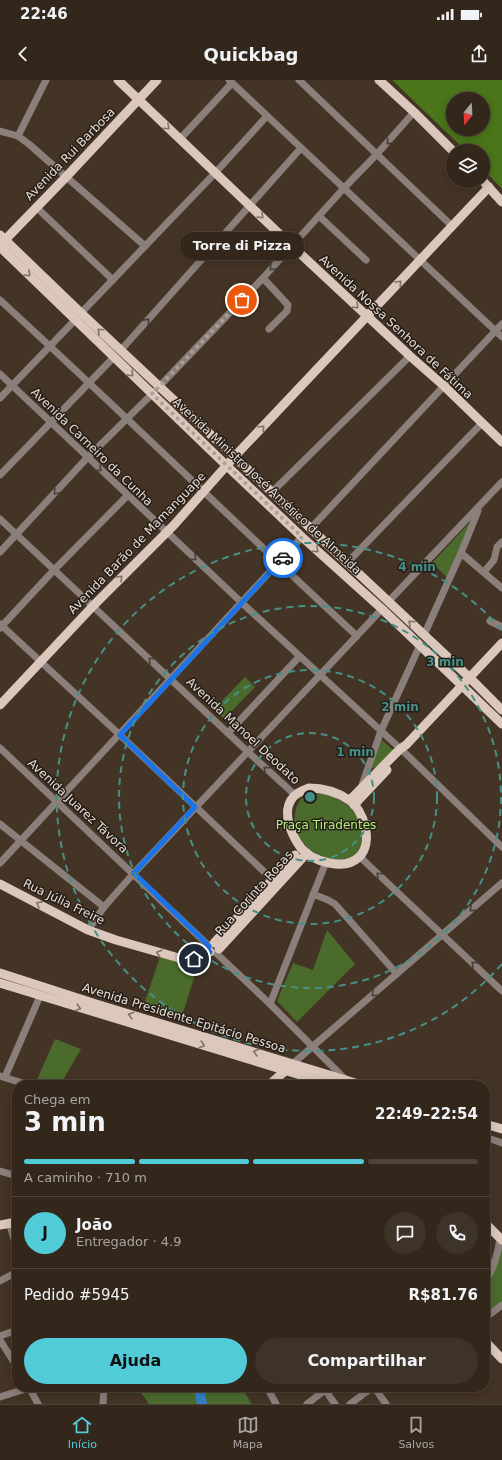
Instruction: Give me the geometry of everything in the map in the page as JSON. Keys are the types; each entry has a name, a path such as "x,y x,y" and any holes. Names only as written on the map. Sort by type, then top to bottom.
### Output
{"main road":[{"name":"Avenida Nossa Senhora de Fátima","path":"118,80 292,246 444,386 502,442"},
{"name":"Avenida Rui Barbosa","path":"1,242 66,177 157,80"},
{"path":"379,80 446,144"},
{"name":"Avenida Barão de Mamanguape","path":"0,705 93,606 166,532 235,456 452,226 483,188"},
{"path":"490,188 502,202"},
{"name":"Avenida Ministro José Américo de Almeida","path":"1,242 78,317 114,357 302,537 385,606 424,635 502,710"},
{"name":"Avenida Ministro José Américo de Almeida","path":"78,317 121,350 347,563 420,645 502,724"},
{"path":"352,803 502,643"},
{"path":"352,803 360,788 403,749"},
{"path":"309,788 316,788 337,793 352,803 362,817 367,830 367,842 360,857 342,865 326,862 304,851 294,836 289,824 288,806 290,800 295,795 309,788"},
{"name":"Rua Corinta Rosas","path":"213,949 274,881 304,851"},
{"name":"Rua Júlia Freire","path":"0,884 88,930 183,960 194,959 213,949"},
{"name":"Avenida Presidente Epitácio Pessoa","path":"0,973 345,1080"},
{"name":"Avenida Presidente Epitácio Pessoa","path":"0,983 317,1080"},
{"path":"274,1080 285,1070"},
{"path":"490,1125 502,1129"},
{"path":"490,1228 501,1238"},
{"path":"490,1346 502,1359"}],"street":[{"path":"18,136 46,80"},
{"path":"299,80 452,226"},
{"path":"180,139 231,82 502,337"},
{"path":"0,552 87,458 152,394 262,278 414,112"},
{"path":"0,398 216,172 267,116"},
{"path":"0,131 18,136 30,145 145,246"},
{"path":"121,350 302,148"},
{"path":"36,207 113,280"},
{"path":"319,216 366,260"},
{"path":"262,278 288,306 287,311 269,328"},
{"path":"0,300 278,564 357,636"},
{"path":"310,529 502,324"},
{"path":"272,492 410,356"},
{"path":"0,475 114,357"},
{"name":"Avenida Carneiro da Cunha","path":"0,374 127,496 299,657 403,749 502,847"},
{"path":"347,563 482,423"},
{"path":"88,930 104,907 134,873 502,482"},
{"path":"127,496 1,626 120,735 274,881"},
{"path":"424,635 461,553 478,508"},
{"name":"Avenida Manoel Deodato","path":"0,519 295,795"},
{"path":"0,863 302,537"},
{"path":"484,572 494,560 497,547 502,542"},
{"path":"461,553 502,588"},
{"path":"490,621 502,627"},
{"path":"360,788 381,731 420,645"},
{"path":"228,733 299,657"},
{"name":"Avenida Juarez Távora","path":"0,748 213,949 345,1080"},
{"path":"0,824 104,907"},
{"path":"360,857 502,991"},
{"path":"270,1004 326,862"},
{"path":"285,1070 502,883"},
{"path":"313,894 335,904 397,974"},
{"path":"14,1080 2,1076 40,996"},
{"path":"490,1139 502,1143"},
{"path":"0,1171 12,1175"},
{"path":"490,1273 499,1259 501,1238"},
{"path":"0,1281 12,1275"},
{"path":"490,1314 502,1305"},
{"path":"0,1336 12,1332"},
{"path":"0,1340 12,1359"},
{"path":"0,1397 15,1392"},
{"path":"32,1392 38,1404"},
{"path":"103,1404 104,1392"},
{"path":"270,1392 276,1404"},
{"path":"307,1404 320,1392"},
{"path":"327,1392 335,1404"},
{"path":"350,1404 367,1392"},
{"path":"378,1392 386,1404"}],"green space":[{"path":"392,80 502,80 502,189 490,176 490,144 459,144 450,136 490,136 490,92 446,92 446,132"},
{"path":"473,519 448,578 432,563"},
{"path":"245,677 255,687 224,719 214,709"},
{"path":"382,740 394,751 374,769 371,767"},
{"name":"Praça Tiradentes","path":"319,793 328,795 346,804 354,811 359,819 363,828 364,837 359,852 354,857 348,859 334,859 325,857 308,848 297,833 295,812 300,800 303,797"},
{"path":"327,930 355,964 297,1022 277,1001 293,963 313,970"},
{"path":"160,957 197,968 181,1019 143,1007"},
{"path":"55,1039 81,1049 63,1080 37,1080"},
{"path":"502,1244 502,1303 490,1312 490,1256 493,1259"},
{"path":"141,1392 244,1392 252,1404 149,1404"}],"waterway":[{"path":"200,1392 202,1404"}],"way so far":[{"path":"242,300 152,394 302,537 283,558"}],"place":[{"name":"Torre di Pizza","path":"242,300"}],"route":[{"path":"194,959 210,952 208,950 209,946 134,873 195,807 120,735 283,558"}]}
